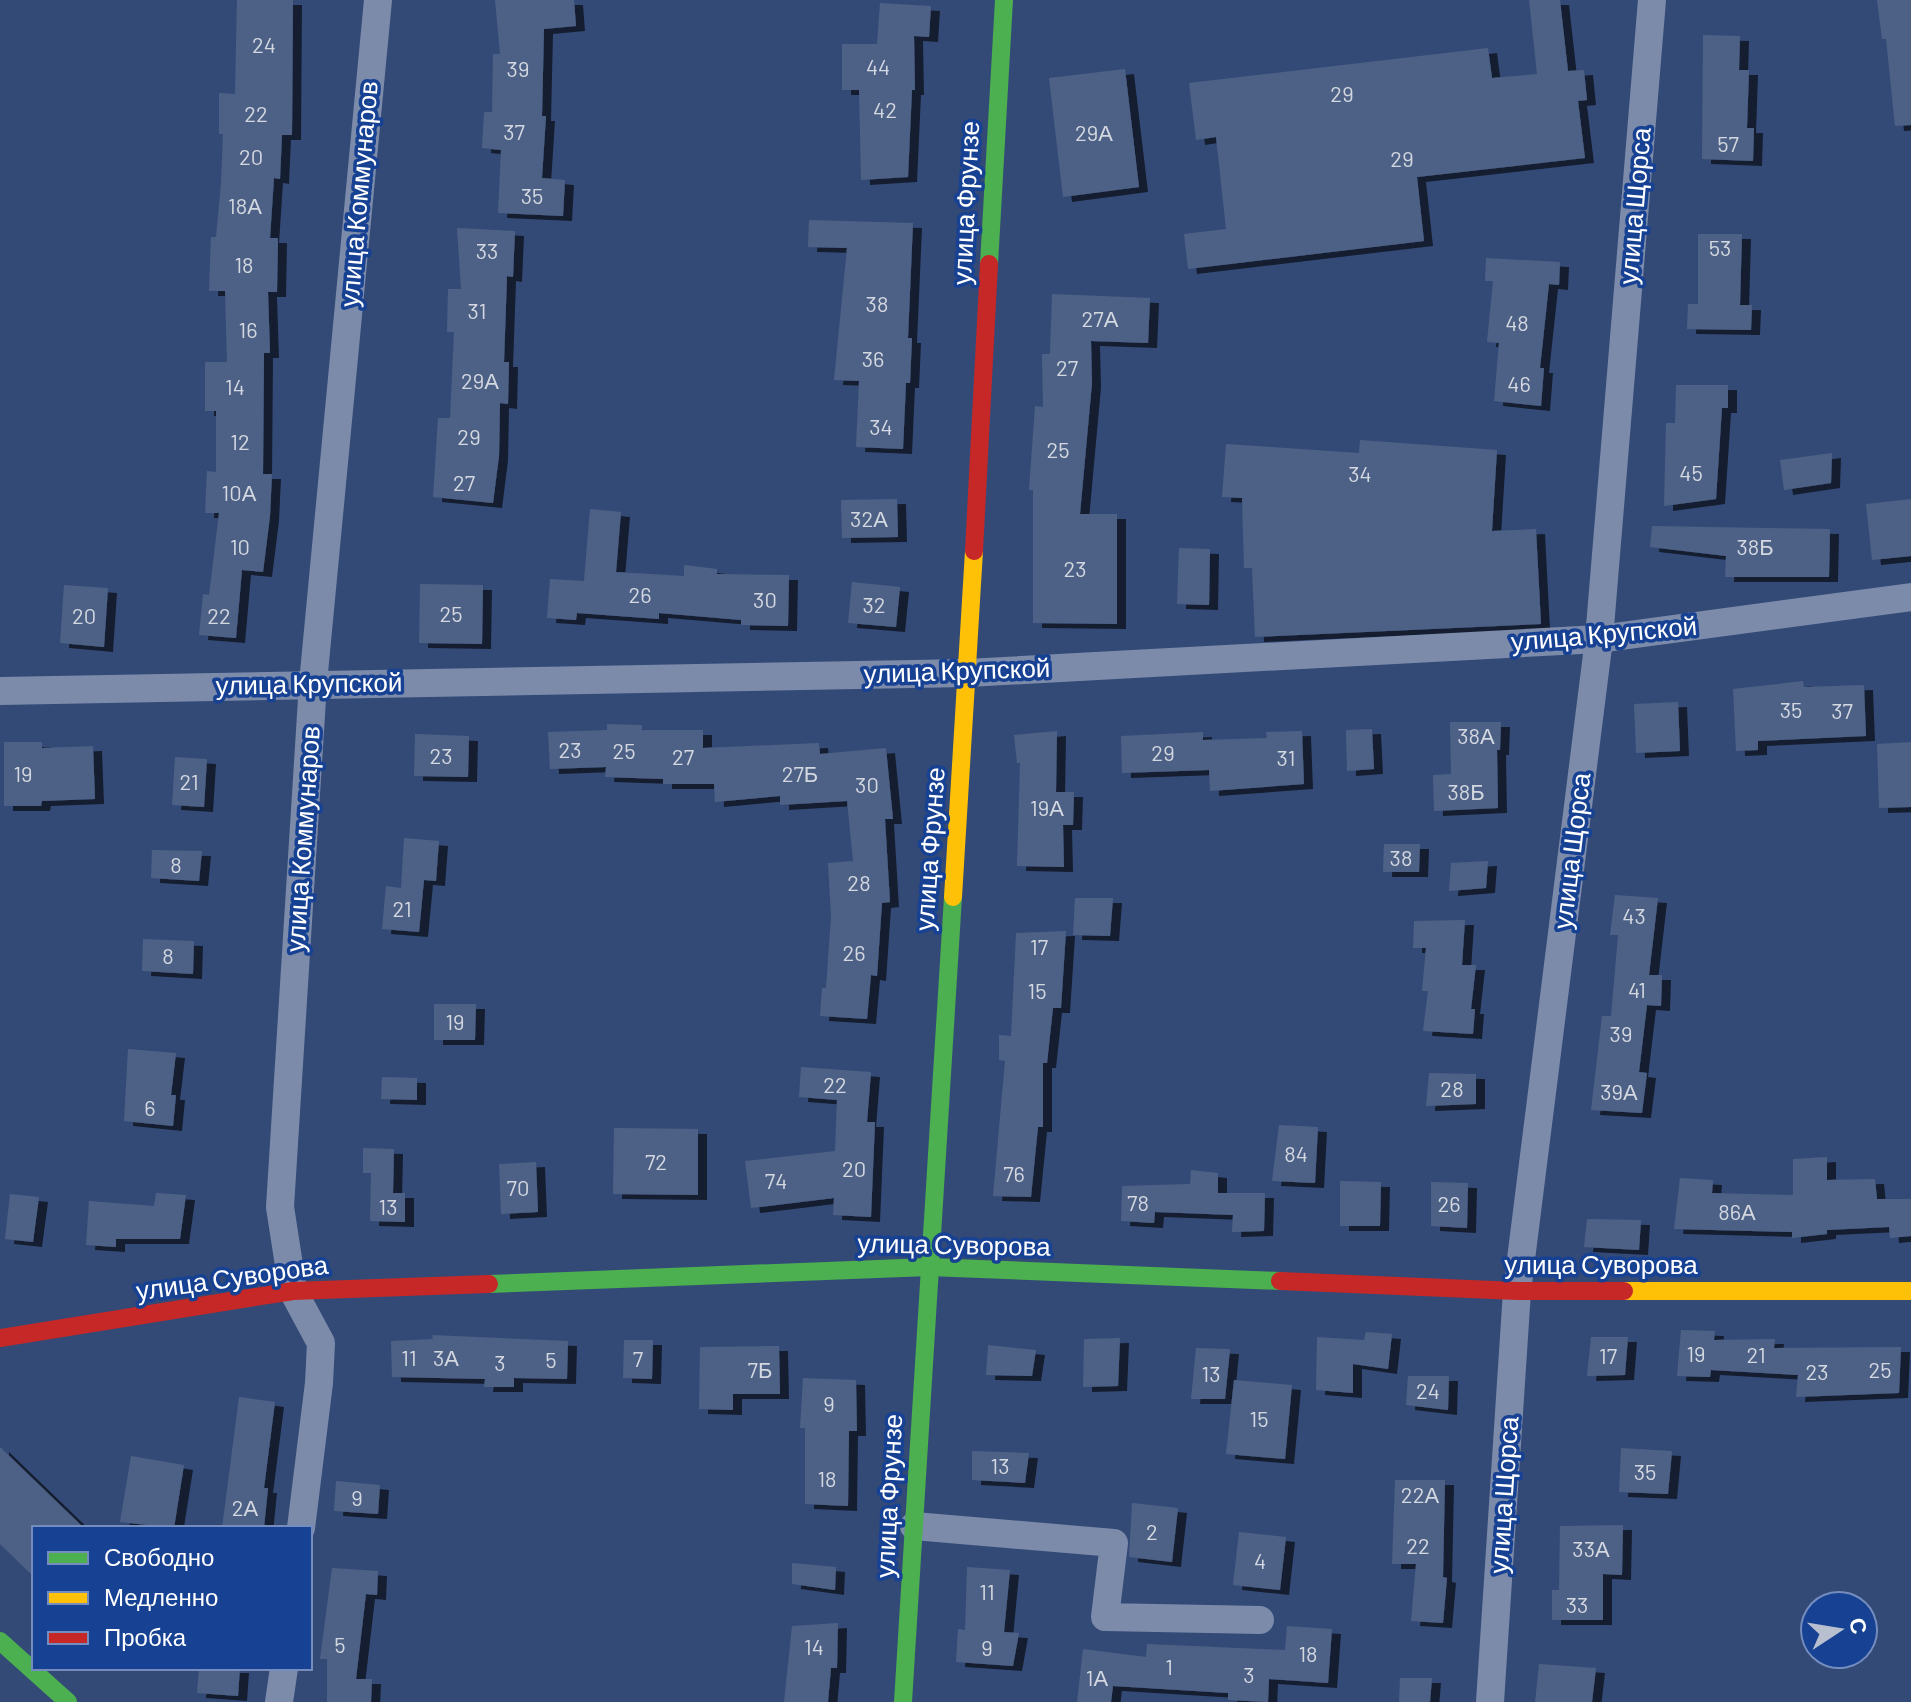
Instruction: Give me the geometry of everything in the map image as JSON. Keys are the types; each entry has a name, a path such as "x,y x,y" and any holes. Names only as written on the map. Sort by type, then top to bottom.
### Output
{"street":[{"name":"улица Коммунаров","path":"301,1526 321,1343 293,1291 280,1207 313,683 378,0"},
{"name":"улица Фрунзе","path":"903,1702 967,673 1004,0"},
{"name":"улица Щорса","path":"1490,1702 1517,1291 1599,639 1652,0"},
{"name":"улица Крупской","path":"0,691 967,673 1599,639 1911,597"},
{"name":"улица Суворова","path":"0,1338 293,1291 929,1267 1517,1291 1911,1291"},
{"path":"914,1526 1114,1543 1105,1617 1260,1620"},
{"path":"0,1641 32,1670"},
{"path":"32,1670 68,1702"},
{"path":"279,1702 284,1670"}],"building":[{"path":"237,0 293,0 292,135 282,135 280,179 274,178 270,238 278,238 277,292 268,292 270,353 264,353 263,474 272,474 270,516 263,572 242,570 236,638 199,635 203,594 209,595 219,513 205,513 207,471 216,472 216,411 205,411 205,362 227,362 225,291 209,291 211,237 216,237 221,183 223,134 219,134 219,93 235,94"},
{"path":"495,0 574,0 576,26 544,29 542,116 546,116 542,178 565,180 563,216 498,213 501,150 482,148 484,112 492,112 493,54 500,54"},
{"path":"1529,0 1560,0 1568,71 1584,70 1587,100 1578,101 1585,158 1417,177 1424,241 1188,269 1184,234 1226,229 1216,137 1196,140 1189,83 1488,48 1492,78 1537,74"},
{"path":"1877,0 1911,0 1911,125 1895,126 1886,39 1882,39"},
{"path":"880,3 931,6 929,37 914,36 915,90 912,90 908,177 861,180 859,90 842,90 842,44 877,44"},
{"path":"1703,35 1740,36 1739,70 1749,70 1747,128 1754,128 1753,161 1702,159"},
{"path":"1125,69 1139,187 1063,197 1049,78"},
{"path":"809,220 913,223 908,338 912,338 903,449 856,447 859,381 834,380 847,248 808,247"},
{"path":"457,228 515,231 513,277 507,276 504,362 509,362 508,404 500,403 499,456 493,503 433,497 438,418 450,418 454,332 447,332 448,289 461,289"},
{"path":"1698,234 1742,234 1740,305 1752,305 1751,330 1687,329 1688,304 1698,304"},
{"path":"1486,258 1560,262 1559,285 1549,284 1540,368 1544,368 1541,406 1494,401 1499,343 1487,342 1493,281 1485,281"},
{"path":"1052,294 1150,298 1148,343 1091,341 1092,383 1080,514 1117,514 1117,624 1033,623 1033,490 1029,490 1035,406 1043,407 1042,354 1050,354"},
{"path":"1676,385 1728,385 1728,408 1722,408 1716,499 1664,506 1666,423 1675,423"},
{"path":"1360,440 1497,450 1492,531 1536,529 1541,624 1255,637 1252,568 1244,568 1242,498 1222,497 1226,444 1359,453"},
{"path":"1832,453 1831,483 1784,490 1780,460"},
{"path":"897,499 898,537 842,538 841,500"},
{"path":"1911,499 1911,556 1872,560 1866,504"},
{"path":"590,509 621,512 616,572 684,576 684,565 717,569 717,574 789,575 788,626 741,625 741,620 659,613 659,619 577,613 576,620 547,618 550,579 584,581"},
{"path":"1652,526 1830,529 1829,577 1725,577 1726,556 1650,547"},
{"path":"1179,548 1210,549 1209,605 1177,604"},
{"path":"852,582 900,587 896,627 848,623"},
{"path":"420,584 483,585 482,644 419,643"},
{"path":"64,585 108,588 104,647 60,643"},
{"path":"1803,681 1804,687 1864,685 1866,736 1758,741 1758,750 1736,751 1733,689"},
{"path":"1678,702 1680,751 1636,753 1634,704"},
{"path":"1450,722 1501,722 1500,750 1497,750 1498,808 1434,811 1433,775 1451,774"},
{"path":"607,724 642,725 642,730 703,730 703,748 819,743 820,754 886,748 893,819 885,819 890,902 882,903 877,976 871,975 867,1019 820,1016 822,988 826,988 831,916 828,863 853,861 847,801 780,805 780,796 715,802 714,784 663,784 663,779 605,777 606,767 550,769 548,732 607,730"},
{"path":"1372,729 1374,769 1347,771 1346,730"},
{"path":"1057,731 1056,792 1074,792 1073,825 1063,825 1064,867 1017,866 1020,763 1017,763 1014,735"},
{"path":"1302,731 1304,784 1210,791 1209,770 1122,773 1121,736 1203,732 1203,740 1267,738 1266,732"},
{"path":"415,734 469,736 468,777 414,776"},
{"path":"4,742 42,742 42,748 93,746 95,799 42,801 41,806 4,806"},
{"path":"1911,742 1911,807 1879,808 1877,744"},
{"path":"175,757 207,759 204,807 172,805"},
{"path":"404,838 439,841 436,881 424,880 419,932 382,929 386,886 401,888"},
{"path":"1384,844 1420,844 1419,872 1383,872"},
{"path":"152,850 202,851 199,881 151,878"},
{"path":"1488,861 1486,888 1449,891 1451,863"},
{"path":"1615,895 1658,898 1649,975 1662,975 1661,1006 1647,1005 1639,1072 1647,1073 1642,1113 1591,1110 1602,1016 1611,1016 1618,935 1610,935"},
{"path":"1075,898 1113,898 1110,936 1073,935"},
{"path":"1465,920 1462,965 1476,965 1471,1009 1475,1009 1473,1034 1423,1031 1428,991 1422,991 1426,948 1413,948 1414,921"},
{"path":"1066,931 1061,1008 1053,1008 1047,1063 1043,1063 1043,1127 1038,1127 1031,1197 993,1196 1005,1061 999,1060 999,1035 1011,1036 1016,933"},
{"path":"143,939 194,941 193,974 142,971"},
{"path":"434,1004 476,1004 475,1040 434,1040"},
{"path":"128,1049 176,1053 171,1095 176,1095 173,1126 124,1121"},
{"path":"801,1067 871,1072 867,1122 875,1122 871,1217 833,1215 834,1198 751,1208 745,1161 835,1151 837,1100 799,1097"},
{"path":"1429,1073 1476,1074 1476,1104 1426,1106"},
{"path":"382,1077 417,1078 417,1100 381,1099"},
{"path":"1279,1125 1318,1127 1315,1183 1272,1181"},
{"path":"614,1128 698,1129 698,1195 613,1194"},
{"path":"363,1148 394,1149 393,1193 405,1193 405,1222 370,1221 371,1173 363,1173"},
{"path":"1827,1157 1827,1180 1875,1179 1877,1199 1911,1199 1911,1236 1890,1238 1889,1227 1827,1230 1827,1234 1792,1238 1792,1232 1674,1229 1680,1178 1713,1180 1712,1193 1793,1195 1793,1159"},
{"path":"536,1162 538,1212 501,1214 499,1164"},
{"path":"1191,1170 1218,1173 1218,1193 1265,1193 1264,1231 1232,1232 1233,1215 1155,1212 1154,1223 1121,1221 1122,1186 1190,1184"},
{"path":"1340,1181 1381,1182 1380,1226 1340,1226"},
{"path":"1431,1182 1468,1183 1467,1228 1431,1226"},
{"path":"156,1193 186,1195 180,1239 116,1239 116,1247 86,1245 89,1201 154,1206"},
{"path":"10,1194 39,1197 33,1242 5,1239"},
{"path":"1587,1219 1641,1220 1639,1250 1584,1247"},
{"path":"1681,1330 1715,1331 1714,1340 1775,1339 1774,1348 1901,1347 1899,1393 1796,1397 1798,1375 1711,1370 1710,1377 1677,1376"},
{"path":"1366,1332 1392,1334 1388,1369 1353,1364 1353,1393 1316,1390 1317,1337 1364,1340"},
{"path":"432,1335 568,1341 567,1379 514,1378 514,1387 484,1387 485,1379 392,1377 391,1341 433,1339"},
{"path":"1591,1337 1628,1337 1625,1375 1587,1376"},
{"path":"1120,1338 1118,1386 1083,1387 1084,1339"},
{"path":"624,1340 653,1340 652,1379 623,1378"},
{"path":"988,1345 1036,1350 1032,1376 986,1375"},
{"path":"779,1346 780,1394 733,1394 733,1410 699,1409 700,1347"},
{"path":"1196,1348 1230,1349 1225,1399 1191,1399"},
{"path":"1408,1376 1449,1376 1448,1410 1406,1405"},
{"path":"803,1378 856,1380 857,1431 849,1431 848,1506 805,1504 805,1428 800,1428"},
{"path":"1234,1380 1292,1385 1285,1459 1226,1454"},
{"path":"239,1397 275,1402 264,1488 268,1488 264,1526 222,1526"},
{"path":"0,1447 82,1526 32,1526 32,1575 0,1544"},
{"path":"1621,1448 1672,1451 1668,1494 1619,1492"},
{"path":"972,1451 1029,1453 1025,1483 972,1480"},
{"path":"131,1456 184,1465 174,1526 120,1522"},
{"path":"1395,1480 1445,1480 1443,1577 1447,1578 1443,1623 1411,1621 1416,1564 1392,1564"},
{"path":"336,1481 380,1485 378,1514 334,1511"},
{"path":"1132,1503 1178,1508 1172,1562 1129,1557"},
{"path":"1623,1525 1622,1575 1603,1574 1603,1620 1552,1620 1552,1590 1559,1590 1560,1526"},
{"path":"1239,1532 1286,1537 1280,1590 1233,1585"},
{"path":"792,1563 836,1567 835,1590 792,1584"},
{"path":"967,1567 1010,1570 1004,1632 1019,1633 1013,1666 956,1662 958,1629 965,1630"},
{"path":"332,1568 378,1571 377,1595 366,1594 356,1679 372,1679 371,1702 327,1702 327,1659 320,1659"},
{"path":"838,1623 837,1668 831,1668 828,1702 784,1702 792,1626"},
{"path":"1287,1626 1332,1629 1328,1683 1269,1679 1268,1702 1228,1700 1228,1693 1113,1686 1111,1702 1077,1702 1083,1649 1146,1657 1147,1644 1285,1650"},
{"path":"1539,1664 1596,1668 1592,1702 1535,1702"},
{"path":"199,1670 240,1670 238,1696 197,1693"},
{"path":"1400,1678 1432,1678 1430,1702 1399,1702"}],"traffic: fast":[{"path":"989,264 1004,0"},
{"path":"903,1702 953,897"},
{"path":"489,1284 929,1267 1280,1281"},
{"path":"0,1641 32,1670"},
{"path":"32,1670 68,1702"}],"traffic: slow":[{"path":"953,897 974,551"},
{"path":"1624,1291 1911,1291"}],"traffic: jam":[{"path":"974,551 989,264"},
{"path":"1280,1281 1517,1291 1624,1291"},
{"path":"0,1338 293,1291 489,1284"}]}
